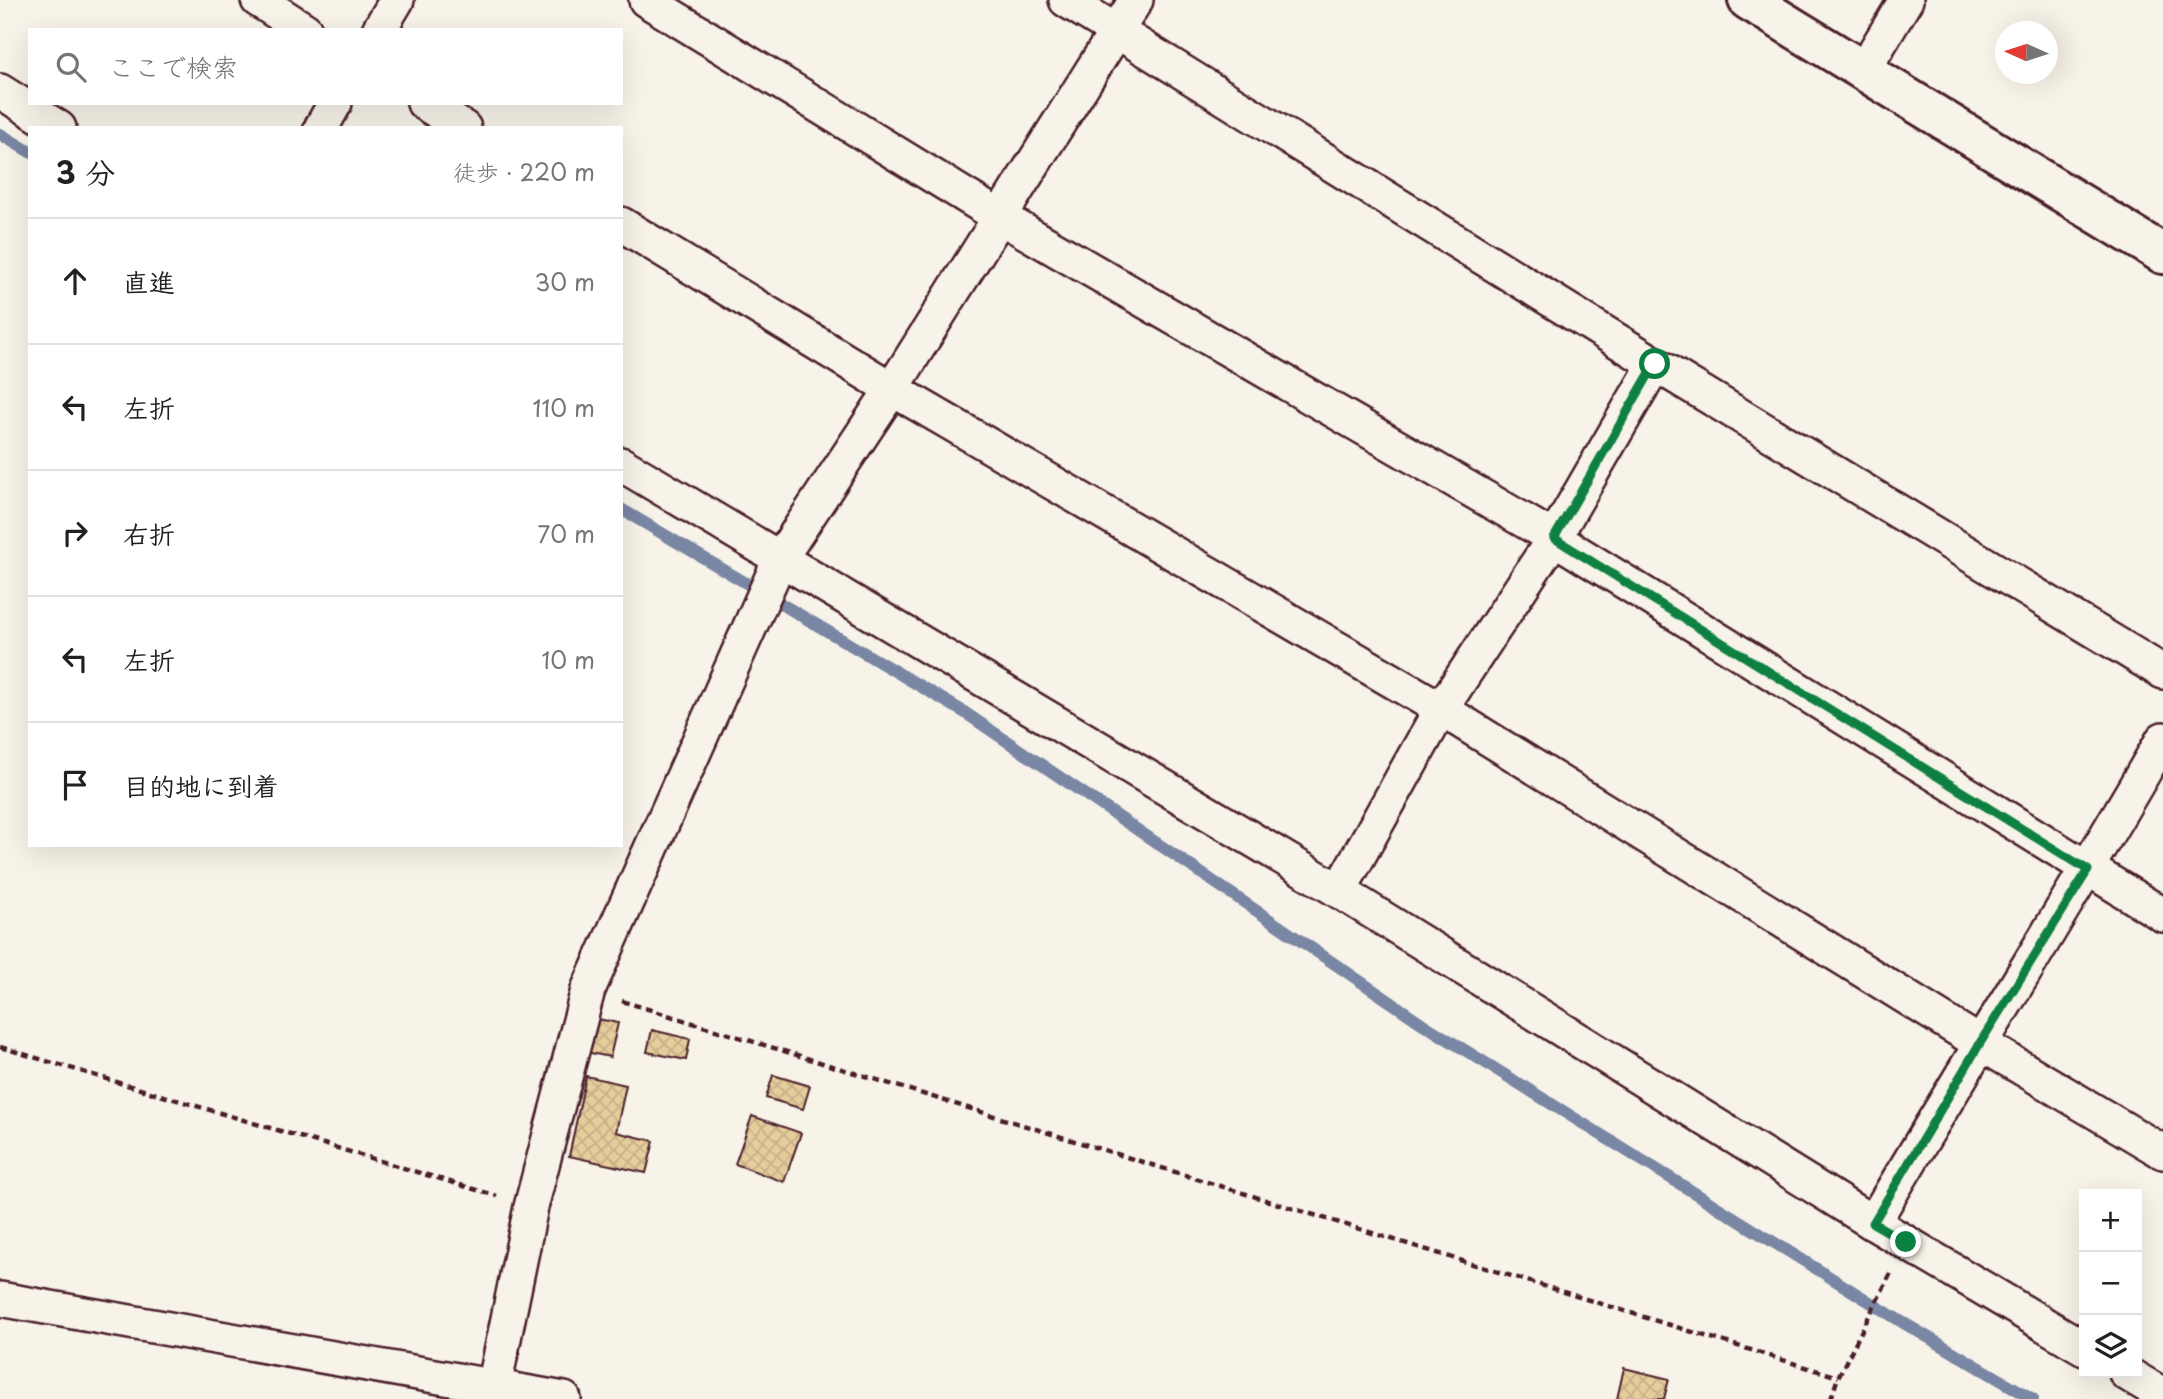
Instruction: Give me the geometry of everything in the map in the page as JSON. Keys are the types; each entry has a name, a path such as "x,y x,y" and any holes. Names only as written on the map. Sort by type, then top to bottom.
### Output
{"street":[{"path":"258,0 302,28"},
{"path":"380,28 397,0"},
{"path":"646,0 1000,216 1554,538 2163,915"},
{"path":"1066,0 1655,364 2163,672"},
{"path":"492,1393 531,1207 588,990 781,557 892,389 1136,0"},
{"path":"1748,0 2163,254"},
{"path":"1863,71 1906,0"},
{"path":"0,92 56,126"},
{"path":"321,126 334,105"},
{"path":"427,105 461,126"},
{"path":"623,224 892,389 1441,709 1980,1043 2163,1152"},
{"path":"1339,891 1441,709 1554,538 1655,364"},
{"path":"623,465 1339,891 1873,1223 2079,1345"},
{"path":"1873,1223 1980,1043 2088,870 2163,740"},
{"path":"0,1299 492,1393 564,1399"},
{"path":"2134,1378 2163,1395"}],"path":[{"path":"588,990 1838,1377"},
{"path":"0,1047 531,1207"},
{"path":"1831,1399 1838,1377 1906,1242"}],"building":[{"path":"593,1018 618,1023 610,1057 586,1052"},
{"path":"652,1030 690,1039 686,1060 647,1052"},
{"path":"773,1075 810,1086 803,1109 766,1098"},
{"path":"586,1076 626,1085 616,1132 654,1141 646,1173 569,1156"},
{"path":"752,1116 801,1133 784,1182 735,1164"},
{"path":"1624,1368 1669,1379 1664,1399 1617,1399"}],"waterway":[{"path":"0,134 28,151"},
{"path":"623,510 964,712 1423,1024 1902,1322 2033,1399"}],"route":[{"path":"1655,364 1554,538 2088,870 1980,1043 1873,1223 1906,1242"}]}
